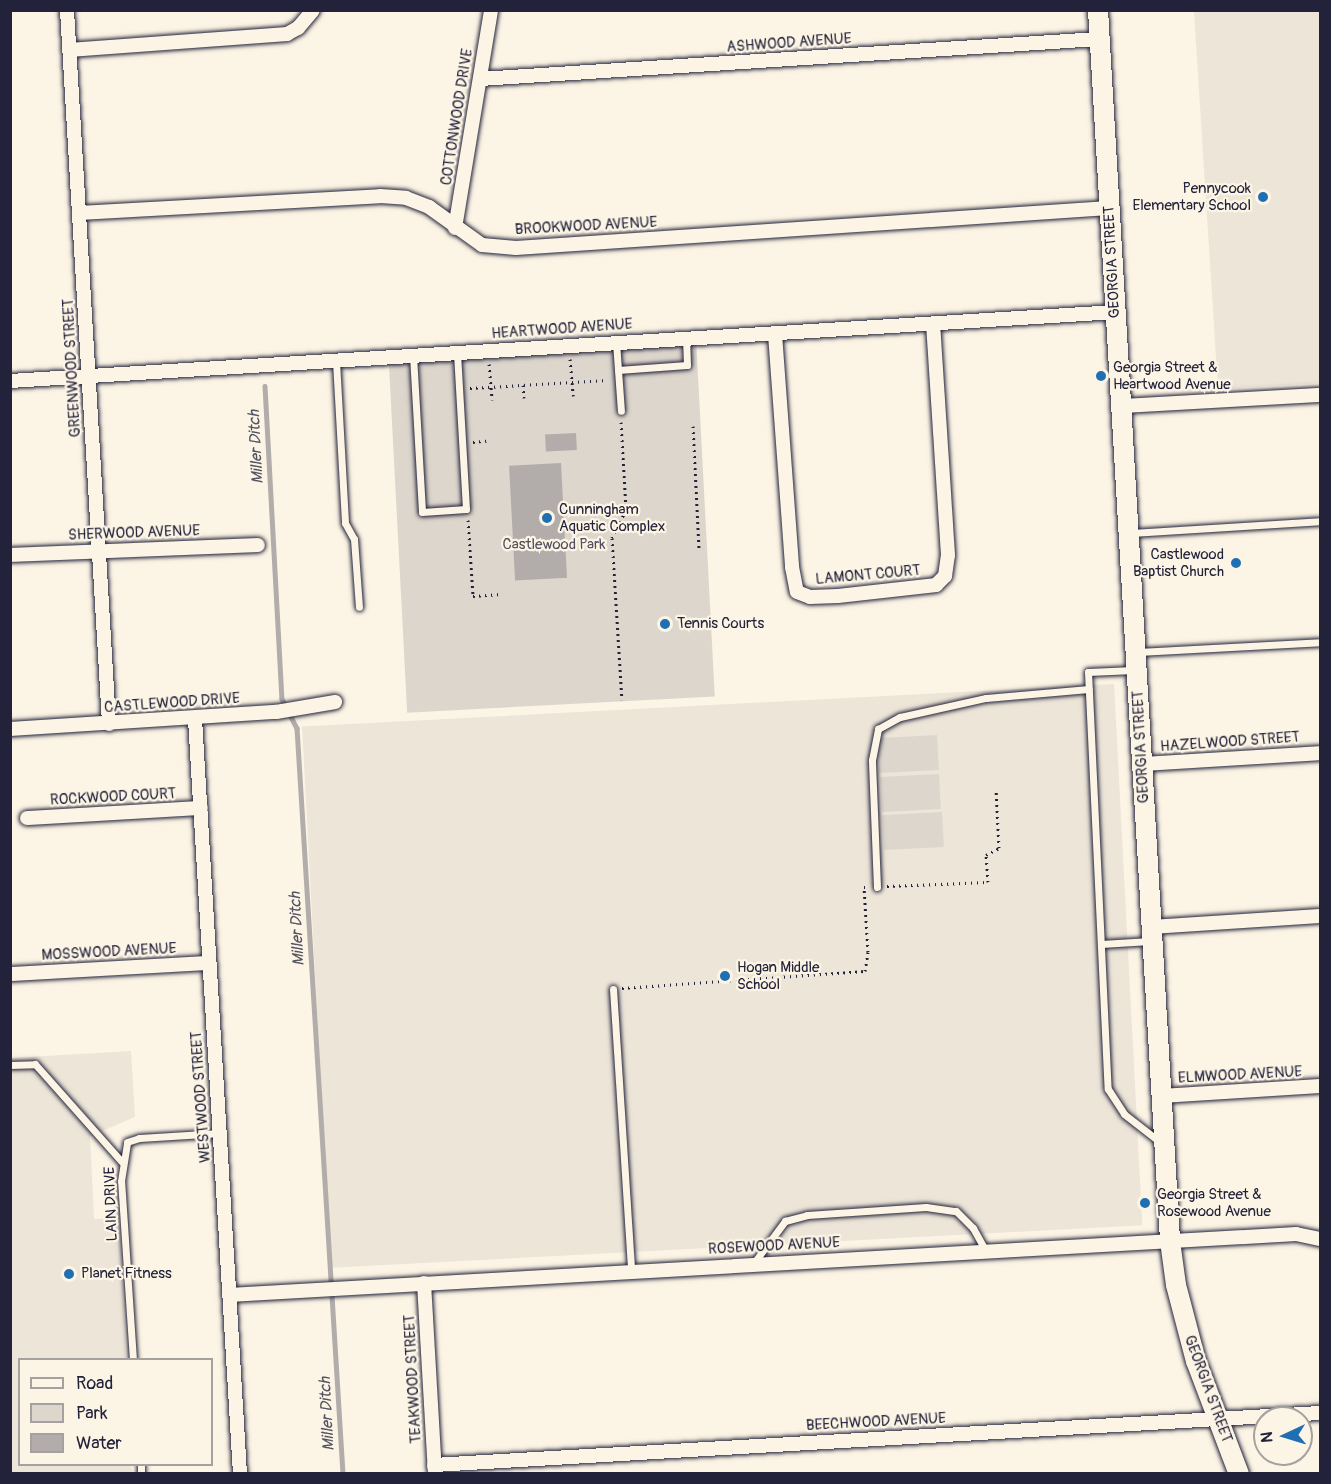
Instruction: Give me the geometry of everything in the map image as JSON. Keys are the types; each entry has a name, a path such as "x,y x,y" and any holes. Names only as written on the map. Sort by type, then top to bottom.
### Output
{"main road":[{"name":"GEORGIA STREET","path":"1098,10 1170,1241 1184,1321 1239,1473"}],"street":[{"name":"GREENWOOD STREET","path":"67,10 109,724"},
{"path":"69,50 287,34 298,28 313,10"},
{"name":"COTTONWOOD DRIVE","path":"455,228 491,10"},
{"name":"ASHWOOD AVENUE","path":"480,79 1099,39"},
{"name":"BROOKWOOD AVENUE","path":"79,213 381,196 406,198 429,207 455,228 482,245 516,248 1109,208"},
{"name":"HEARTWOOD AVENUE","path":"10,381 1115,312"},
{"name":"LAMONT COURT","path":"775,334 790,544 797,592 810,597 838,596 936,585 945,576 948,555 933,324"},
{"path":"1121,406 1320,395"},
{"name":"SHERWOOD AVENUE","path":"10,555 258,545"},
{"name":"CASTLEWOOD DRIVE","path":"10,729 276,712 335,702"},
{"name":"WESTWOOD STREET","path":"195,718 240,1473"},
{"name":"HAZELWOOD STREET","path":"1142,764 1320,753"},
{"name":"ROCKWOOD COURT","path":"27,818 201,808"},
{"path":"1152,934 1320,916"},
{"name":"MOSSWOOD AVENUE","path":"10,974 209,963"},
{"name":"ELMWOOD AVENUE","path":"1161,1096 1320,1086"},
{"name":"ROSEWOOD AVENUE","path":"230,1295 631,1270 1296,1234 1320,1239"},
{"name":"TEAKWOOD STREET","path":"424,1283 435,1469"},
{"name":"BEECHWOOD AVENUE","path":"435,1469 1320,1413"}],"lane":[{"path":"618,370 687,365 686,339"},
{"path":"616,342 621,411"},
{"path":"412,355 422,512 466,509 456,352"},
{"path":"336,361 345,523 354,539 359,607"},
{"path":"1128,533 1320,521"},
{"path":"1164,1145 1124,1114 1108,1089 1088,672 1136,661 1320,642"},
{"path":"877,887 872,760 878,729 900,717 986,698 1089,689"},
{"path":"1101,944 1152,934"},
{"path":"613,989 631,1270"},
{"path":"10,1065 35,1064 122,1162"},
{"name":"LAIN DRIVE","path":"134,1358 122,1162 127,1142 140,1138 220,1133"},
{"path":"753,1264 785,1221 807,1215 926,1207 956,1211 973,1228 985,1250"}],"path":[{"path":"570,345 573,396"},
{"path":"488,351 492,400"},
{"path":"459,389 618,379"},
{"path":"523,385 524,398"},
{"path":"621,411 626,510 612,538 622,700"},
{"path":"693,426 699,548"},
{"path":"462,442 490,440"},
{"path":"466,509 473,596 500,594"},
{"path":"613,989 865,971 868,952 864,887 988,882 986,855 999,848 996,789"}],"shaded area":[{"name":"Pennycook Elementary School","path":"1194,11 1320,11 1320,383 1218,389"},
{"name":"Hogan Middle School","path":"1114,684 1142,1225 330,1268 302,727"},
{"path":"131,1051 135,1117 90,1136 94,1219 119,1218 126,1358 18,1358 18,1466 131,1466 132,1473 11,1474 11,1058"}],"green space":[{"name":"Castlewood Park","path":"696,338 715,697 407,713 388,354"},
{"path":"937,735 939,770 879,773 877,738"},
{"path":"939,774 941,809 882,812 880,777"},
{"path":"942,812 944,847 884,850 882,815"}],"water":[{"path":"576,433 577,450 546,452 545,435"},
{"path":"561,463 567,578 515,581 509,466"}],"waterway":[{"name":"Miller Ditch","path":"265,386 282,699 297,728 343,1474"}],"place":[{"name":"Pennycook Elementary School","path":"1263,197"},
{"name":"Georgia Street & Heartwood Avenue","path":"1101,376"},
{"name":"Cunningham Aquatic Complex","path":"547,518"},
{"name":"Castlewood Baptist Church","path":"1236,563"},
{"name":"Tennis Courts","path":"665,624"},
{"name":"Hogan Middle School","path":"725,976"},
{"name":"Georgia Street & Rosewood Avenue","path":"1145,1203"},
{"name":"Planet Fitness","path":"69,1274"}]}
